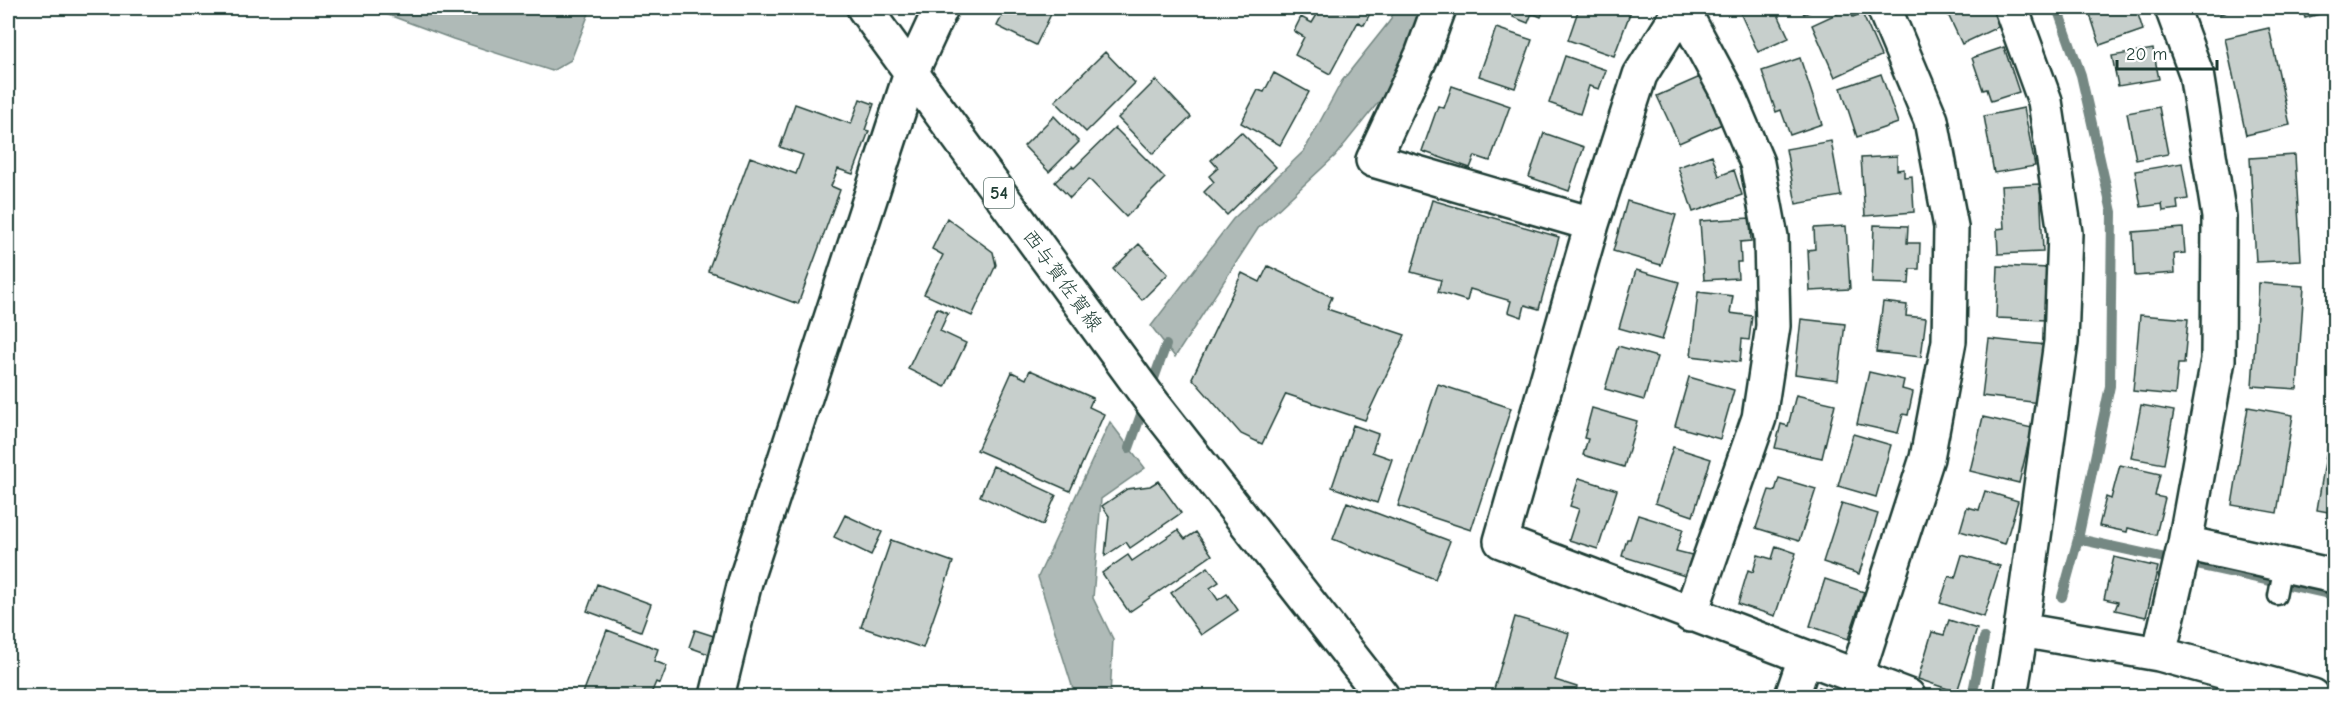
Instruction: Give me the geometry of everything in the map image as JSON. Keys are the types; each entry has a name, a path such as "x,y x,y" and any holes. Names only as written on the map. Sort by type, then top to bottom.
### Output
{"street":[{"name":"西与賀佐賀線","path":"864,8 1154,405 1382,696"},
{"path":"717,696 745,582 911,73 941,8"},
{"path":"1439,8 1422,55 1372,160 1592,224"},
{"path":"1682,8 1640,75 1592,224 1501,542 1897,695"},
{"path":"1682,8 1725,90 1757,163 1771,237 1773,326 1759,418 1690,615"},
{"path":"1856,678 1927,458 1949,341 1951,227 1931,120 1884,8"},
{"path":"2010,696 2061,342 2065,233 2045,101 2011,8"},
{"path":"2159,654 2182,555 2218,360 2219,216 2196,73 2172,8"},
{"path":"2182,555 2280,580 2334,576"},
{"path":"2021,630 2159,654 2313,696"},
{"path":"1792,696 1805,658"}],"shaded area":[{"path":"370,8 591,8 571,60 552,71 453,39"},
{"path":"1396,8 1425,8 1402,73 1335,156 1259,227 1175,357 1151,326 1233,219 1304,151 1342,81 1389,22"},
{"path":"1110,422 1145,468 1101,499 1093,598 1113,639 1110,696 1072,696 1073,689 1038,577"}],"building":[{"path":"1006,8 1054,8 1036,45 997,26"},
{"path":"1321,8 1373,8 1364,25 1358,22 1330,74 1295,55 1304,37 1294,31 1301,17 1312,23"},
{"path":"1516,8 1545,8 1541,17 1532,13 1528,23 1513,17"},
{"path":"1579,8 1632,8 1614,56 1568,40"},
{"path":"1738,8 1775,8 1789,38 1758,52"},
{"path":"1801,8 1819,8 1804,14"},
{"path":"1849,8 1853,17 1862,13 1881,56 1835,77 1812,25"},
{"path":"1945,8 1991,8 2000,26 1962,44"},
{"path":"2098,8 2136,8 2143,30 2100,45 2089,11"},
{"path":"2217,8 2238,8 2220,14"},
{"path":"2302,8 2334,8 2334,10 2305,18"},
{"path":"1496,28 1532,40 1515,88 1479,76"},
{"path":"2269,28 2290,125 2246,135 2225,38"},
{"path":"2004,47 2019,92 1991,101 1987,89 1983,90 1972,58"},
{"path":"2153,49 2159,79 2118,86 2112,56"},
{"path":"1105,52 1135,83 1086,132 1055,101"},
{"path":"1565,56 1606,70 1599,89 1589,86 1580,114 1549,103"},
{"path":"1800,58 1822,124 1790,135 1781,110 1776,112 1762,71"},
{"path":"1274,73 1309,92 1280,145 1241,123 1258,90 1264,92"},
{"path":"1881,74 1898,123 1857,137 1841,88"},
{"path":"1700,77 1722,124 1679,143 1657,96"},
{"path":"1156,80 1191,117 1153,154 1118,118"},
{"path":"1452,86 1510,106 1490,161 1475,156 1470,168 1422,151 1438,106 1444,108"},
{"path":"860,99 874,104 865,130 869,131 853,174 838,169 831,186 840,190 798,304 708,271 750,157 796,174 803,155 780,147 795,104 851,124"},
{"path":"2159,107 2168,154 2136,160 2127,113"},
{"path":"2024,108 2035,166 1994,173 1984,116"},
{"path":"1054,116 1079,142 1049,172 1024,146"},
{"path":"2330,126 2334,126 2334,172"},
{"path":"1115,128 1165,178 1126,217 1089,179 1070,198 1055,182 1072,166 1074,168"},
{"path":"1241,132 1276,167 1227,215 1204,192 1214,182 1209,176 1218,168 1211,160"},
{"path":"1544,133 1584,147 1569,191 1529,177"},
{"path":"1831,141 1841,196 1796,204 1786,149"},
{"path":"1712,155 1719,176 1734,170 1742,195 1693,212 1678,167"},
{"path":"2295,155 2301,260 2256,262 2250,158"},
{"path":"1897,156 1897,170 1904,169 1904,177 1912,176 1914,212 1865,216 1861,158"},
{"path":"2182,163 2188,199 2177,201 2178,209 2163,211 2162,204 2141,207 2135,171"},
{"path":"2040,184 2043,252 1998,254 1997,229 2004,228 2001,186"},
{"path":"1432,200 1559,237 1539,309 1525,305 1522,317 1508,312 1511,301 1470,289 1467,301 1438,292 1441,280 1411,272"},
{"path":"1627,201 1676,215 1661,265 1613,251"},
{"path":"947,218 993,252 996,265 972,316 924,294 943,255 932,249"},
{"path":"1750,218 1751,241 1740,242 1741,262 1737,262 1738,278 1704,280 1700,221"},
{"path":"1874,225 1908,226 1907,243 1920,243 1919,269 1910,269 1909,284 1872,283"},
{"path":"1846,226 1850,289 1810,291 1808,250 1815,249 1814,228"},
{"path":"2183,228 2185,253 2174,254 2175,273 2135,276 2133,232"},
{"path":"1139,244 1168,274 1142,300 1113,269"},
{"path":"1268,266 1332,297 1327,309 1405,335 1365,420 1286,394 1262,444 1241,434 1192,378 1242,273 1260,282"},
{"path":"1998,266 2049,268 2047,320 1996,318"},
{"path":"1636,270 1679,282 1662,340 1619,328"},
{"path":"2259,283 2304,286 2297,389 2252,386"},
{"path":"1698,292 1733,296 1730,313 1752,316 1749,340 1742,339 1740,362 1691,356"},
{"path":"1883,302 1907,305 1906,316 1926,318 1921,357 1876,352"},
{"path":"937,308 948,313 940,331 966,343 945,387 908,369"},
{"path":"2140,315 2188,319 2184,364 2178,364 2175,395 2133,391"},
{"path":"1801,319 1845,324 1838,380 1795,374"},
{"path":"1989,339 2046,345 2040,403 1982,396"},
{"path":"1618,346 1657,357 1644,400 1605,389"},
{"path":"1030,370 1093,398 1089,407 1104,414 1070,491 977,450 1012,372 1026,379"},
{"path":"1869,372 1904,380 1902,389 1913,392 1908,415 1903,414 1898,433 1857,424"},
{"path":"1689,377 1734,390 1720,439 1675,426"},
{"path":"1438,384 1511,408 1471,530 1398,506"},
{"path":"1796,395 1835,404 1822,458 1775,448 1781,424 1788,426"},
{"path":"2141,405 2174,411 2164,464 2131,458"},
{"path":"2248,407 2293,415 2277,513 2232,505"},
{"path":"1592,408 1637,421 1624,467 1583,455 1588,439 1584,438"},
{"path":"1983,417 2032,428 2019,483 1970,471"},
{"path":"1353,425 1378,434 1372,452 1392,459 1377,503 1332,487"},
{"path":"2331,426 2334,427 2334,513 2317,510"},
{"path":"1853,434 1891,445 1876,497 1838,486"},
{"path":"1673,447 1711,459 1693,516 1655,503"},
{"path":"2120,465 2160,474 2155,496 2165,498 2156,535 2128,528 2127,532 2099,526 2106,497 2111,499"},
{"path":"993,466 1056,495 1043,525 980,496"},
{"path":"1579,478 1617,490 1598,549 1569,540 1579,509 1570,506"},
{"path":"1779,478 1816,489 1799,541 1756,528 1769,490 1775,491"},
{"path":"1158,481 1181,513 1130,548 1126,542 1105,556 1109,516 1102,506 1127,489 1150,486"},
{"path":"1985,491 2018,501 2005,544 1960,531 1967,507 1979,510"},
{"path":"1347,502 1450,541 1435,579 1333,539"},
{"path":"1842,503 1878,514 1859,574 1823,562"},
{"path":"845,515 882,532 871,555 834,537"},
{"path":"1638,515 1683,529 1676,551 1692,555 1685,576 1622,556"},
{"path":"1178,530 1185,539 1196,532 1212,555 1129,612 1102,573 1128,555 1132,561"},
{"path":"891,540 953,562 923,648 861,627"},
{"path":"1776,546 1796,553 1775,616 1738,604 1748,570 1753,572 1758,555 1772,559"},
{"path":"1962,555 2000,566 1984,617 1940,603 1949,576 1955,578"},
{"path":"2114,557 2158,567 2146,617 2115,610 2118,602 2104,599"},
{"path":"1208,567 1219,582 1210,588 1218,600 1227,594 1238,610 1201,635 1171,593"},
{"path":"1825,579 1864,592 1848,639 1810,626"},
{"path":"597,584 651,604 641,631 587,611"},
{"path":"1515,617 1569,633 1555,680 1577,687 1574,696 1492,696"},
{"path":"1949,620 1977,629 1957,692 1918,679 1932,632 1944,635"},
{"path":"607,630 658,649 654,661 667,666 660,684 656,682 650,696 642,694 641,696 582,696"},
{"path":"695,630 720,638 714,656 689,647"},
{"path":"1819,687 1845,696 1816,696"}],"waterway":[{"path":"2057,8 2081,75 2112,212 2110,386 2078,539 2062,597"},
{"path":"1129,448 1166,345"},
{"path":"2078,539 2334,595"},
{"path":"1972,696 1984,638"}]}
